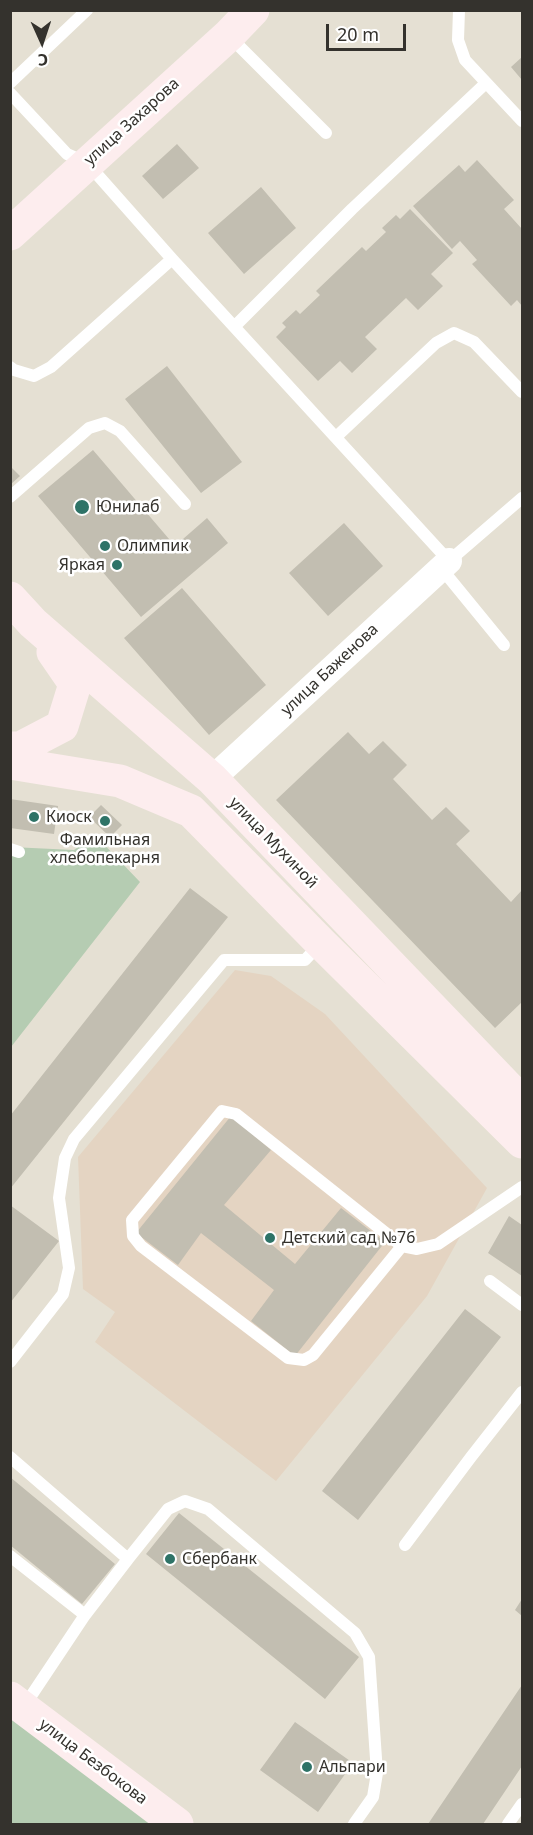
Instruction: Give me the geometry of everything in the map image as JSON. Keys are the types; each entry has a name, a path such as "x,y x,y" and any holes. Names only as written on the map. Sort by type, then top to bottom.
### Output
{"main road":[{"name":"улица Захарова","path":"10,234 229,35 253,10"},
{"name":"улица Мухиной","path":"10,598 33,623 212,779 522,1102"},
{"path":"10,748 20,748 62,726 75,684 33,623"},
{"path":"10,763 120,781 191,811 321,944 522,1142"},
{"name":"улица Безбокова","path":"17,1703 177,1824"}],"street":[{"name":"улица Баженова","path":"212,779 445,565"}],"lane":[{"path":"10,83 87,10"},
{"path":"459,10 458,40 465,60 522,121"},
{"path":"229,35 326,133"},
{"path":"235,326 352,209 486,83"},
{"path":"10,93 67,154 87,163 336,437 445,565 504,645"},
{"path":"10,367 34,376 51,366 172,259"},
{"path":"336,437 436,343 454,333 474,342 522,392"},
{"path":"10,497 89,428 105,423 120,431 185,504"},
{"path":"445,565 522,498"},
{"path":"10,1362 63,1294 69,1268 59,1198 66,1158 74,1139 224,960 305,960 321,944"},
{"path":"402,1246 313,1355 304,1360 288,1358 141,1246 133,1236 132,1220 222,1111 236,1114 402,1246 417,1249 438,1244 522,1187"},
{"path":"490,1281 522,1305"},
{"path":"405,1545 522,1392"},
{"path":"10,1457 128,1559"},
{"path":"17,1703 168,1509 185,1501 208,1509 355,1633 369,1657 377,1773 373,1797 354,1824"},
{"path":"10,1556 85,1615"},
{"path":"508,1824 522,1804"}],"shaded area":[{"name":"Детский сад №76","path":"235,970 271,976 325,1014 487,1188 427,1296 276,1481 95,1342 115,1312 83,1289 78,1157"}],"green space":[{"path":"95,835 140,882 11,1047 11,847 74,850"},
{"path":"10,1698 177,1824 11,1824"}],"building":[{"path":"522,57 522,80 511,67"},
{"path":"177,144 199,168 163,199 142,176"},
{"path":"477,160 514,200 504,209 522,229 522,306 517,300 511,306 472,264 477,260 460,241 452,249 413,206 459,165 465,172"},
{"path":"261,187 296,228 244,274 208,233"},
{"path":"410,209 453,253 431,274 443,286 418,310 406,298 365,337 377,349 352,373 340,361 318,381 276,337 286,327 282,323 296,310 300,314 320,295 316,291 362,247 366,251 386,232 382,228 396,215 400,219"},
{"path":"167,366 242,462 201,493 125,399"},
{"path":"93,450 175,546 207,518 228,543 141,617 38,496"},
{"path":"10,466 20,476 10,485"},
{"path":"344,523 383,566 328,616 289,573"},
{"path":"182,588 266,685 209,735 124,638"},
{"path":"348,732 369,754 383,741 407,765 393,779 432,820 446,807 470,831 456,844 511,902 522,890 522,1002 495,1028 276,800"},
{"name":"Киоск","path":"10,799 58,806 54,834 10,828"},
{"name":"Фамильная хлебопекарня","path":"101,805 122,825 110,837 89,817"},
{"path":"190,888 228,917 10,1189 10,1116"},
{"path":"231,1116 271,1150 224,1205 295,1264 341,1208 385,1242 295,1356 251,1321 274,1290 201,1233 178,1265 136,1233"},
{"path":"10,1205 59,1241 10,1303"},
{"path":"509,1216 522,1225 522,1276 488,1253"},
{"path":"465,1309 501,1337 358,1520 322,1491"},
{"path":"10,1477 115,1564 82,1604 10,1545"},
{"path":"179,1513 359,1657 325,1699 146,1554"},
{"path":"522,1599 522,1616 515,1610"},
{"path":"522,1685 522,1766 483,1824 428,1824"},
{"name":"Альпари","path":"295,1722 353,1763 318,1812 260,1770"}],"place":[{"name":"Юнилаб","path":"82,507"},
{"name":"Олимпик","path":"105,546"},
{"name":"Яркая","path":"117,565"},
{"name":"Киоск","path":"34,817"},
{"name":"Фамильная хлебопекарня","path":"105,821"},
{"name":"Детский сад №76","path":"270,1238"},
{"name":"Сбербанк","path":"170,1559"},
{"name":"Альпари","path":"307,1767"}]}
